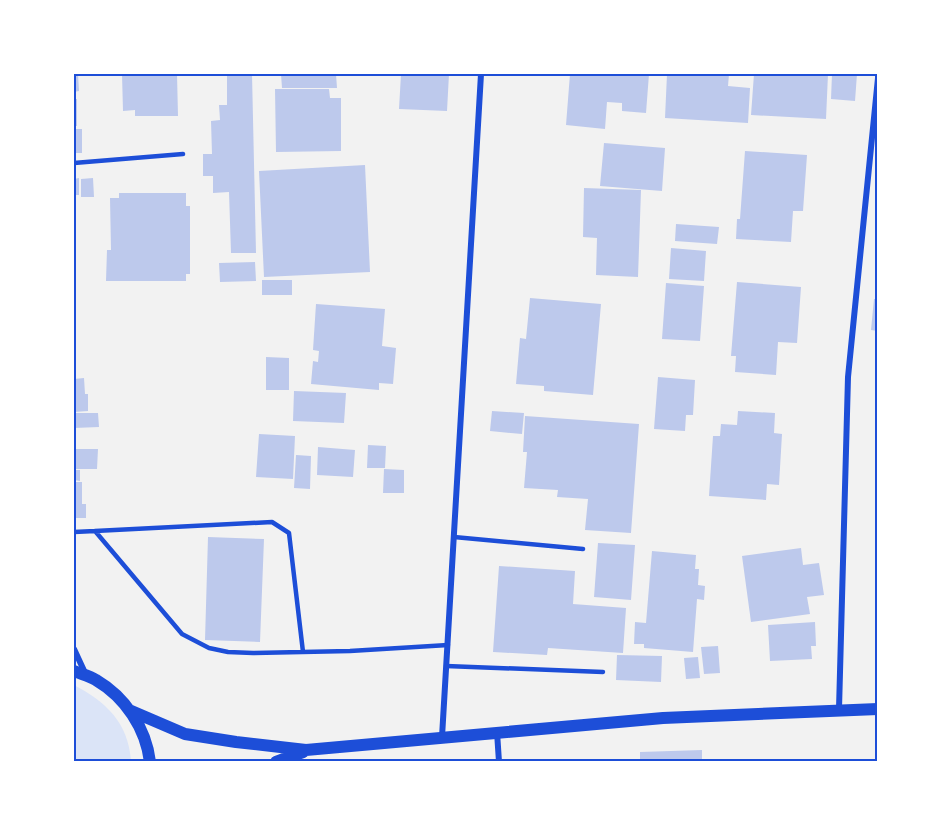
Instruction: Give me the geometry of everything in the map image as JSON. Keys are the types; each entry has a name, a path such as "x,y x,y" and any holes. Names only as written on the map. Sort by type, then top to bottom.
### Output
{"main road":[{"path":"74,672 95,679 122,699 140,727 150,762"},
{"path":"129,710 185,734 306,750 663,718 878,709"},
{"path":"276,762 306,750"}],"street":[{"path":"442,738 481,74"},
{"path":"840,709 848,377 878,78"},
{"path":"74,649 86,676"},
{"path":"497,732 499,762"}],"lane":[{"path":"74,163 183,154"},
{"path":"74,532 272,522 289,533 303,652"},
{"path":"95,531 182,634 208,648 228,652 303,652 448,645"},
{"path":"454,537 583,549"},
{"path":"446,666 603,672"}],"shaded area":[{"path":"74,685 105,706 120,724 129,747 131,761 74,761"}],"building":[{"path":"74,74 78,74 79,91 74,92"},
{"path":"122,74 177,74 178,116 135,116 135,110 123,111"},
{"path":"227,74 252,74 256,253 231,253 229,192 213,193 213,176 203,176 203,154 212,154 211,121 220,120 219,105 227,105"},
{"path":"281,74 336,74 337,88 282,88"},
{"path":"401,74 449,74 447,111 399,109"},
{"path":"570,74 649,74 646,113 622,111 622,103 607,102 605,129 566,125"},
{"path":"667,74 729,74 728,86 750,88 748,123 665,118"},
{"path":"754,74 828,74 826,119 751,115"},
{"path":"832,74 857,74 855,101 831,99"},
{"path":"275,89 329,89 330,98 341,98 341,151 276,152"},
{"path":"74,99 77,99 77,126 74,126"},
{"path":"74,129 82,129 82,153 74,153"},
{"path":"604,143 665,148 662,191 600,186"},
{"path":"745,151 807,155 803,211 793,211 791,242 736,239 737,219 740,219"},
{"path":"365,165 370,272 264,277 259,171"},
{"path":"79,178 79,195 74,195 74,179"},
{"path":"93,178 94,197 81,197 81,179"},
{"path":"584,188 641,190 638,277 596,275 597,238 583,237"},
{"path":"119,193 186,193 186,206 190,206 190,274 186,274 186,281 106,281 107,250 111,250 110,198 119,198"},
{"path":"676,224 719,227 717,244 675,241"},
{"path":"671,248 706,251 704,281 669,279"},
{"path":"255,262 256,281 220,282 219,263"},
{"path":"262,280 292,280 292,295 262,295"},
{"path":"737,282 801,287 797,343 778,342 776,375 735,372 736,356 731,356"},
{"path":"666,283 704,286 700,341 662,339"},
{"path":"530,298 601,304 593,395 544,391 544,386 516,384 520,338 526,339"},
{"path":"874,299 878,299 878,331 871,330"},
{"path":"316,304 385,309 382,346 396,348 393,384 379,383 379,390 311,384 313,361 318,362 319,351 313,350"},
{"path":"266,357 289,358 289,390 266,390"},
{"path":"658,377 695,380 693,415 686,415 685,431 654,429"},
{"path":"84,378 85,394 88,394 88,411 74,412 74,379"},
{"path":"294,391 346,393 344,423 293,421"},
{"path":"492,411 524,413 522,434 490,431"},
{"path":"738,411 775,413 774,433 782,434 779,485 767,484 766,500 709,496 713,436 720,436 721,424 737,425"},
{"path":"74,413 98,413 99,427 74,428"},
{"path":"525,416 639,424 631,533 585,530 588,499 557,497 558,490 524,488 527,452 523,452"},
{"path":"259,434 295,436 293,479 256,477"},
{"path":"368,445 386,446 385,468 367,468"},
{"path":"318,447 355,450 353,477 317,475"},
{"path":"74,449 98,449 97,469 74,469"},
{"path":"296,455 311,456 310,489 294,488"},
{"path":"384,469 404,470 404,493 383,493"},
{"path":"74,470 80,470 80,481 74,480"},
{"path":"74,482 82,482 82,504 86,504 86,518 74,518"},
{"path":"208,537 264,539 260,642 205,640"},
{"path":"598,543 635,545 631,600 594,597"},
{"path":"801,548 803,565 819,563 824,595 807,597 810,614 751,622 742,556"},
{"path":"652,551 696,555 695,569 699,569 698,585 705,586 704,600 697,599 693,652 644,648 644,644 634,644 635,622 646,623"},
{"path":"499,566 575,571 573,604 626,608 623,653 548,648 547,655 493,652"},
{"path":"815,622 816,646 811,646 812,659 770,661 768,625"},
{"path":"718,646 720,673 704,674 701,647"},
{"path":"617,655 662,656 661,682 616,680"},
{"path":"698,657 700,678 686,679 684,658"},
{"path":"702,750 702,762 640,762 640,752"}]}
